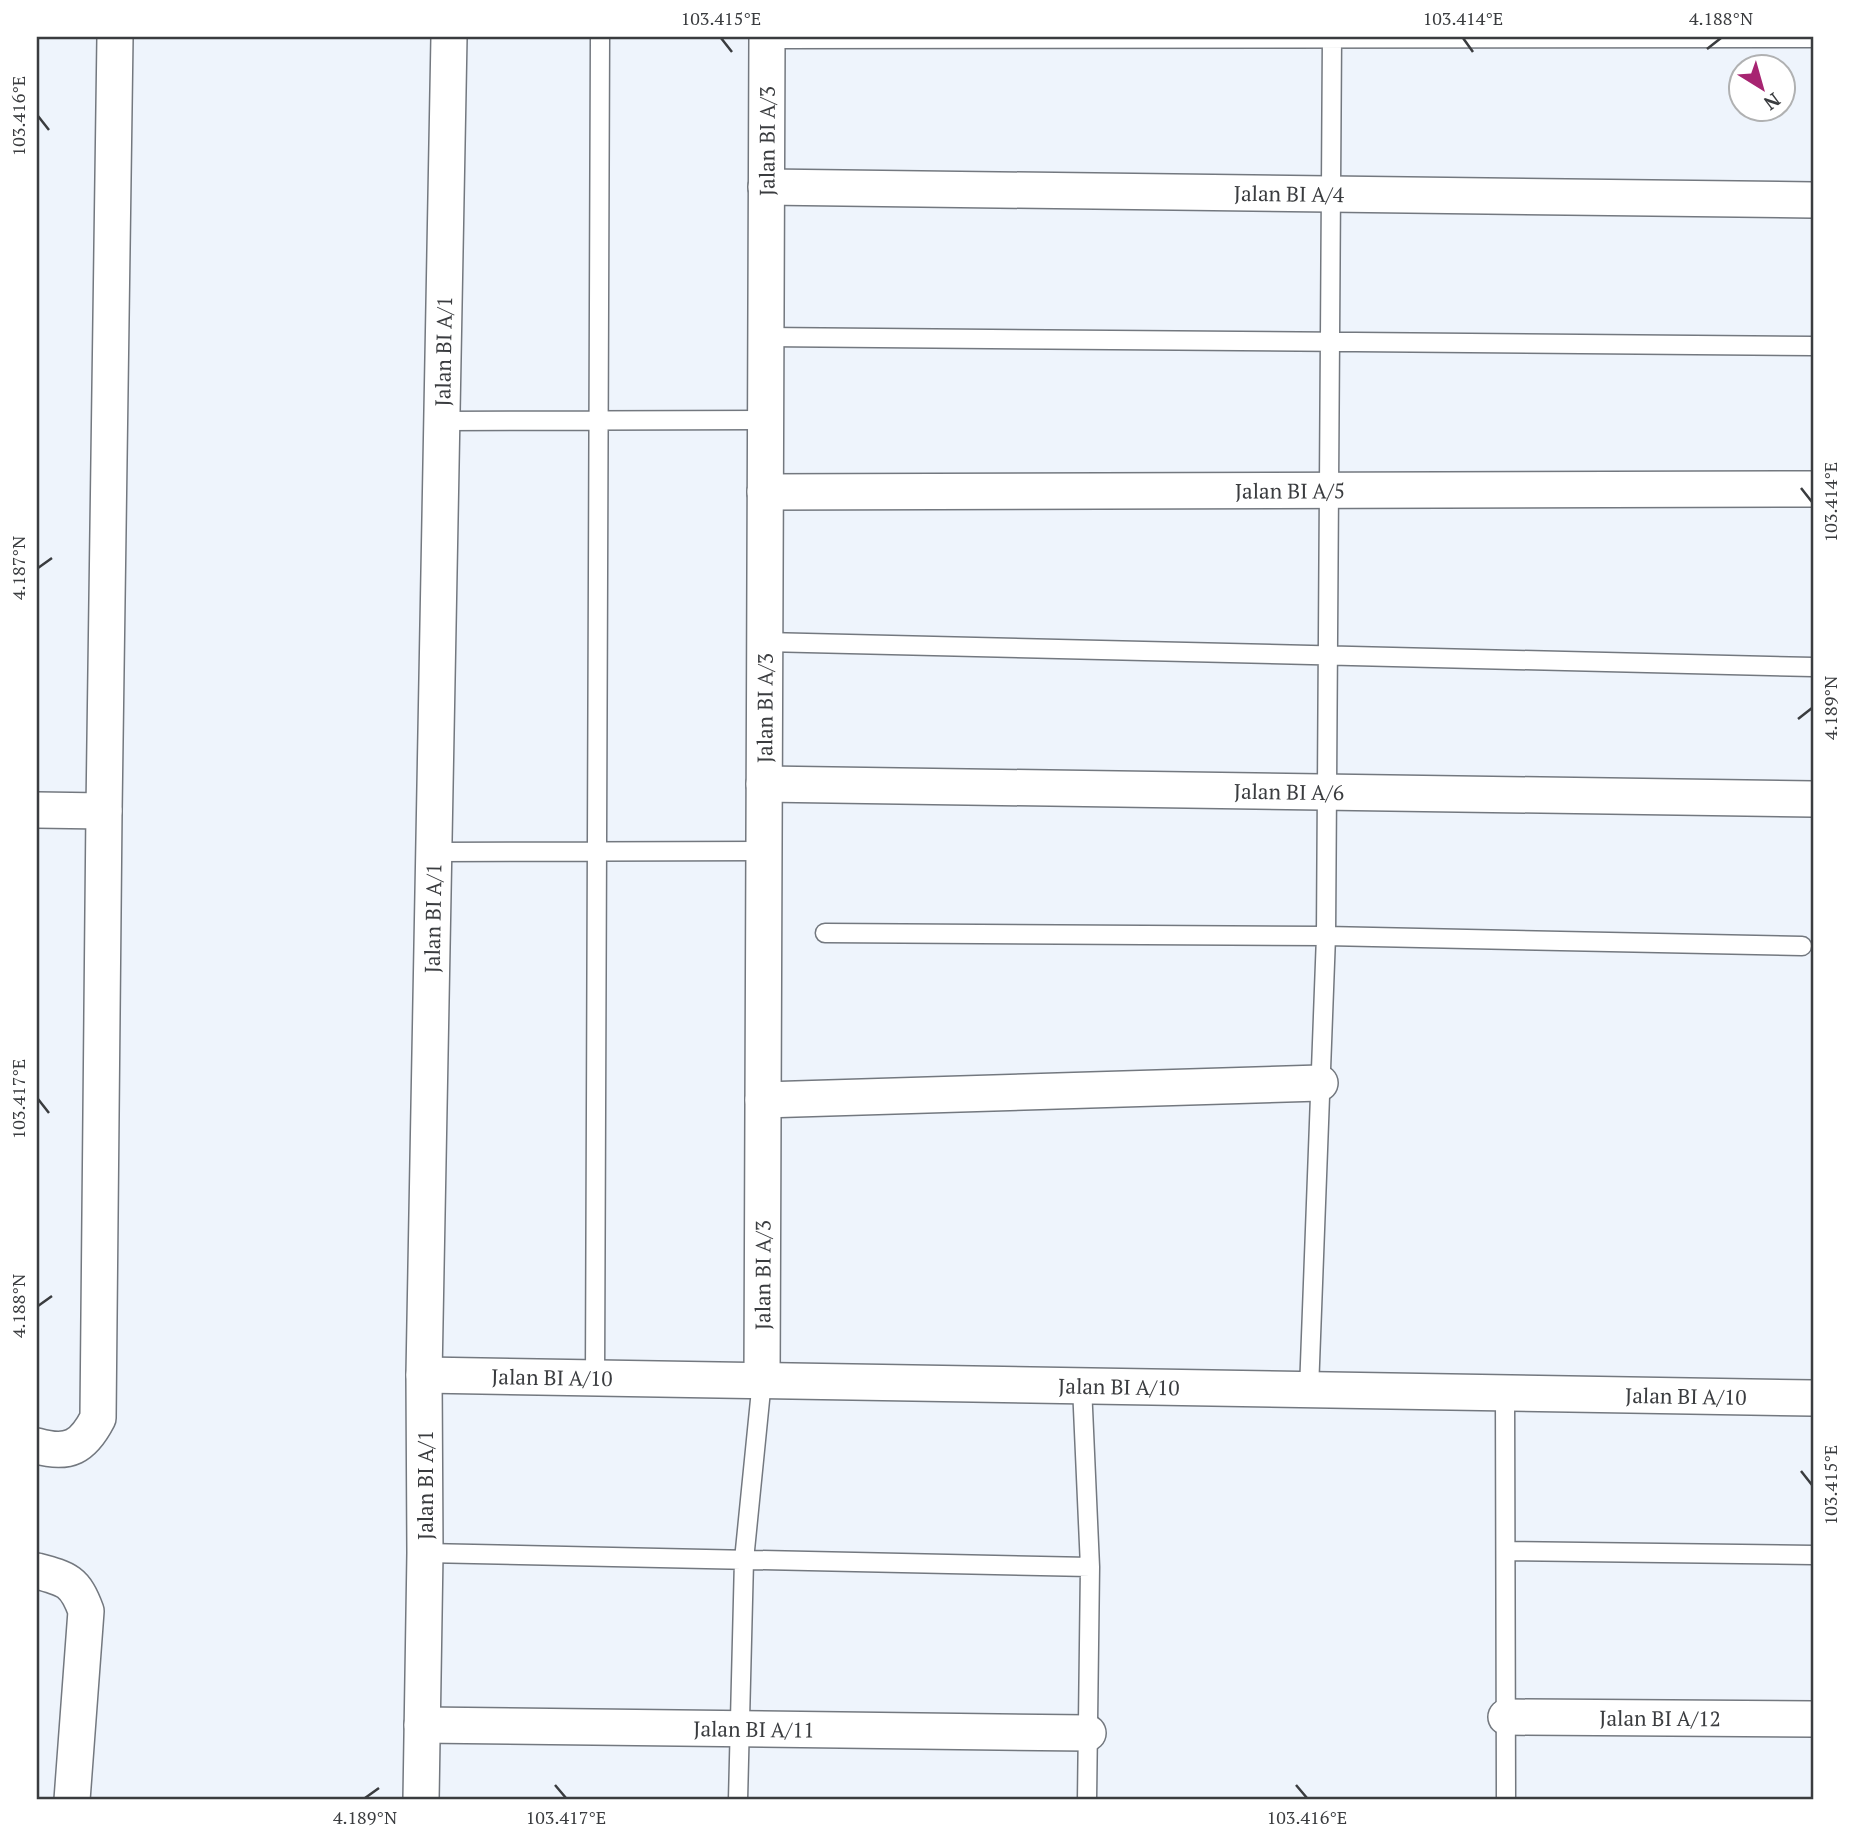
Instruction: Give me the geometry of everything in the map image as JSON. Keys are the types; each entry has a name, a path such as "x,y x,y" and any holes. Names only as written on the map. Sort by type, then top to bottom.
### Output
{"street":[{"path":"46,1449 79,1445 89,1436 98,1418 115,37"},
{"name":"Jalan BI A/1","path":"421,1800 425,1553 424,1375 449,37"},
{"name":"Jalan BI A/3","path":"762,1380 767,38"},
{"name":"Jalan BI A/4","path":"766,187 1813,200"},
{"name":"Jalan BI A/5","path":"765,492 1813,489"},
{"name":"Jalan BI A/6","path":"764,784 1813,799"},
{"path":"37,810 104,811"},
{"path":"763,1100 1320,1083"},
{"name":"Jalan BI A/10","path":"424,1375 1813,1398"},
{"path":"37,1571 61,1578 78,1591 86,1611 72,1800"},
{"name":"Jalan BI A/12","path":"1506,1717 1813,1719"},
{"name":"Jalan BI A/11","path":"422,1725 1088,1733"}],"lane":[{"path":"595,1378 600,37"},
{"path":"1309,1390 1326,936 1332,37"},
{"path":"767,38 1813,38"},
{"path":"766,337 1813,346"},
{"path":"443,421 765,421"},
{"path":"765,642 1813,667"},
{"path":"435,852 764,851"},
{"path":"825,933 1326,936 1802,946"},
{"path":"738,1800 744,1560 762,1380"},
{"path":"1082,1386 1090,1567 1087,1800"},
{"path":"1505,1392 1506,1800"},
{"path":"1506,1551 1813,1555"},
{"path":"425,1553 1090,1567"}]}
